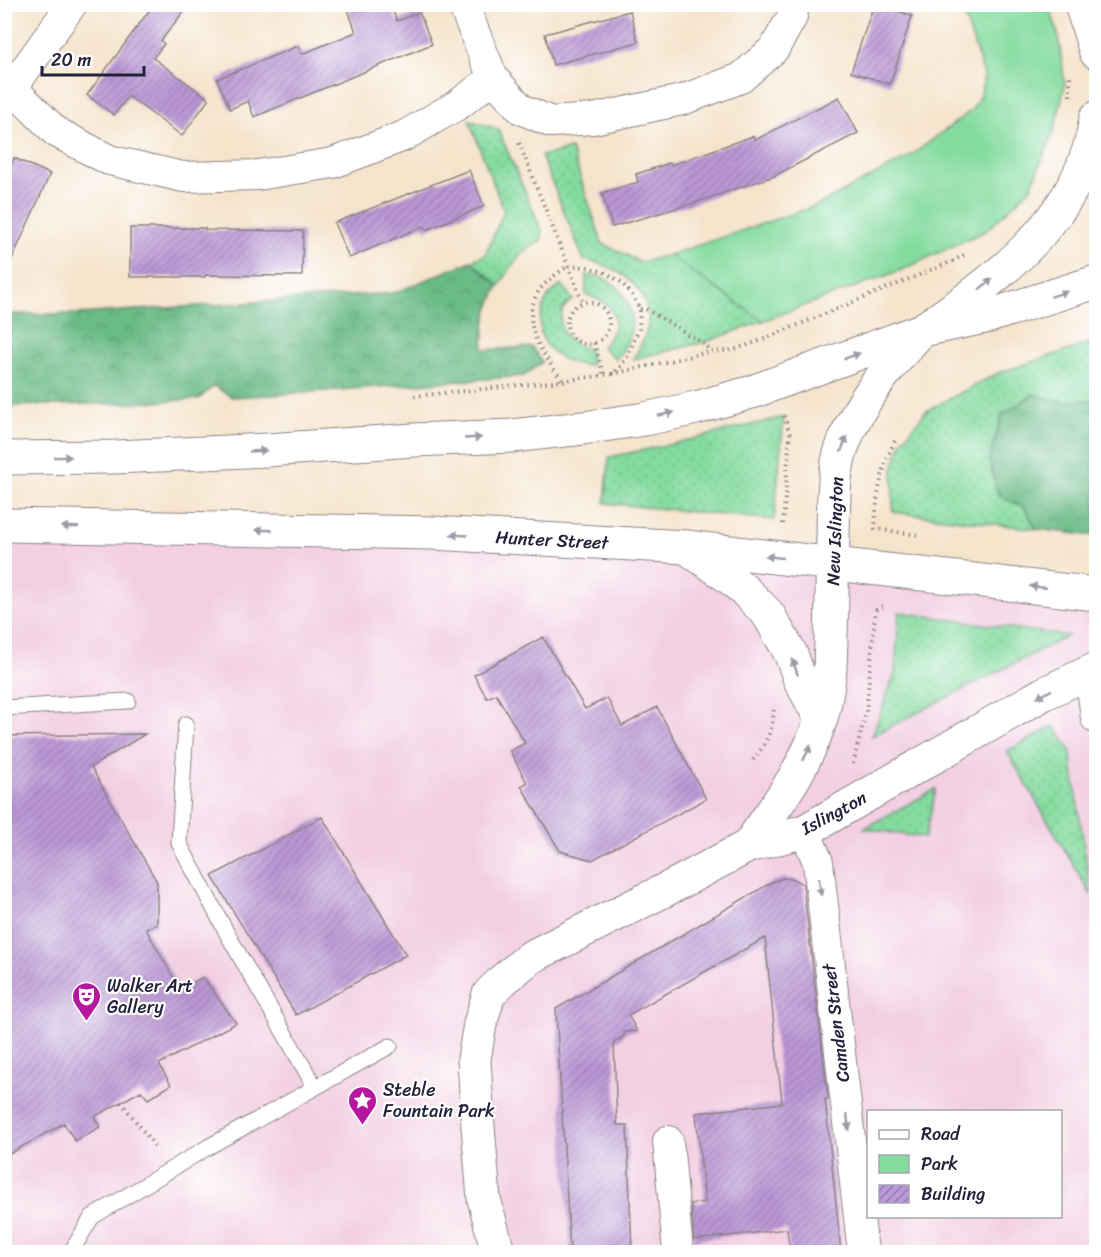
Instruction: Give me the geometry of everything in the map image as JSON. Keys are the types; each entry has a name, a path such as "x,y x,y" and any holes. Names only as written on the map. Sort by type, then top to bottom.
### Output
{"main road":[{"path":"1081,4 1083,57"},
{"path":"922,330 953,310 1021,254 1063,204 1077,180 1088,153 1083,111"},
{"path":"4,458 116,457 512,436 645,419 752,392 922,330 988,316 1096,282"},
{"name":"New Islington","path":"748,846 802,764 812,744 827,697 830,669 835,486 844,441 869,393 922,330"},
{"name":"Hunter Street","path":"4,525 433,533 686,547 1096,594"},
{"path":"686,547 730,578 768,614 791,654 800,680 821,719"},
{"name":"Islington","path":"498,1252 484,1199 474,1059 480,1024 489,994 503,980 531,957 748,846 805,831 1043,694 1093,670"}],"street":[{"path":"72,4 8,91 56,132 109,160 183,177 258,175 333,163 404,136 459,104 493,78"},
{"path":"463,4 493,78 521,109 550,122 593,119 681,100 741,78 774,49 792,17 794,4"},
{"path":"1093,670 1096,718"},
{"name":"Camden Street","path":"805,831 818,862 862,1252"},
{"path":"668,1141 678,1252"}],"lane":[{"path":"4,708 128,701"},
{"path":"186,724 179,843 229,937 315,1087"},
{"path":"71,1252 93,1217 171,1169 390,1046"}],"path":[{"path":"1083,57 1070,84 1083,111"},
{"path":"518,141 583,303"},
{"path":"414,396 612,374 709,352 733,350 953,261 969,252"},
{"path":"562,381 537,344 532,330 531,316 533,302 540,288 568,266 586,267 604,272 621,282 640,309 639,329 627,357 612,374"},
{"path":"590,302 602,307 609,318 604,337 594,343 578,342 568,332 567,317 576,306 583,303 590,302"},
{"path":"640,309 646,309 706,345 709,352"},
{"path":"594,343 604,375"},
{"path":"783,522 790,433"},
{"path":"895,441 889,453 879,488 875,529 919,534"},
{"path":"850,772 866,712 876,610 883,606 892,607"},
{"path":"753,760 765,746 770,734 773,720 773,698"},
{"path":"121,1102 171,1169"}],"shaded area":[{"path":"5,527 686,547 1096,594 1096,1252 5,1252"}],"green space":[{"path":"961,5 1049,5 1058,34 1065,85 1055,129 1030,189 987,230 904,269 763,321 669,255 818,205 909,157 972,110 981,93 984,75"},
{"path":"469,120 498,129 542,231 542,238 523,252 499,286 471,261 485,255 504,211"},
{"path":"571,149 602,243 640,262 669,255 763,321 709,341 634,359 647,329 648,315 640,292 621,274 584,260 541,156"},
{"path":"471,261 499,286 487,317 483,350 532,347 542,362 524,376 232,397 214,386 199,399 5,406 5,314 76,314 394,293"},
{"path":"586,275 598,276 611,283 621,291 629,306 631,330 626,345 616,359 602,347 613,330 615,322 613,315 604,303 586,295"},
{"path":"562,285 573,300 561,314 563,332 576,344 590,350 591,365 577,364 563,359 551,351 543,339 540,323 543,308 550,294"},
{"path":"1096,341 1096,536 893,512 893,469 902,441 926,411 998,373"},
{"path":"1034,394 1063,402 1096,399 1096,536 1036,529 1024,507 998,496 989,460 1002,414"},
{"path":"784,417 774,520 605,503 609,457"},
{"path":"899,612 1068,636 872,736 895,673"},
{"path":"1054,726 1070,749 1091,895 1007,751"},
{"path":"936,789 925,838 864,828"}],"building":[{"path":"154,4 189,4 161,41 164,44 153,58 209,99 182,136 128,96 114,115 87,95"},
{"path":"346,4 390,4 397,21 419,12 432,44 254,117 248,101 230,109 217,79 298,46 302,54 356,32"},
{"path":"874,4 912,16 890,84 851,72"},
{"path":"630,11 638,42 553,65 545,34"},
{"path":"839,97 858,133 774,176 612,227 602,193 638,182 636,174 670,163 671,165 753,136 755,140"},
{"path":"14,158 50,174 4,277 4,180"},
{"path":"469,170 484,206 426,230 424,226 349,258 334,223"},
{"path":"130,228 303,231 302,276 130,277"},
{"path":"543,637 585,709 607,698 622,726 657,707 706,799 592,860 560,851 521,786 527,783 510,751 525,743 496,694 487,698 474,675"},
{"path":"145,734 91,767 157,882 157,924 146,929 180,989 203,977 236,1023 159,1064 171,1085 148,1099 141,1091 94,1117 100,1127 75,1141 64,1123 4,1157 4,736"},
{"path":"322,817 406,955 296,1015 212,876"},
{"path":"783,878 794,879 803,884 828,1099 825,1099 841,1252 790,1252 787,1229 694,1240 691,1204 705,1202 696,1113 782,1103 765,938 628,1015 637,1031 624,1032 624,1036 614,1042 617,1125 627,1125 632,1252 570,1252 556,1009 772,882"}],"place":[{"name":"Walker Art Gallery","path":"86,1022"},
{"name":"Steble Fountain Park","path":"362,1126"}]}
